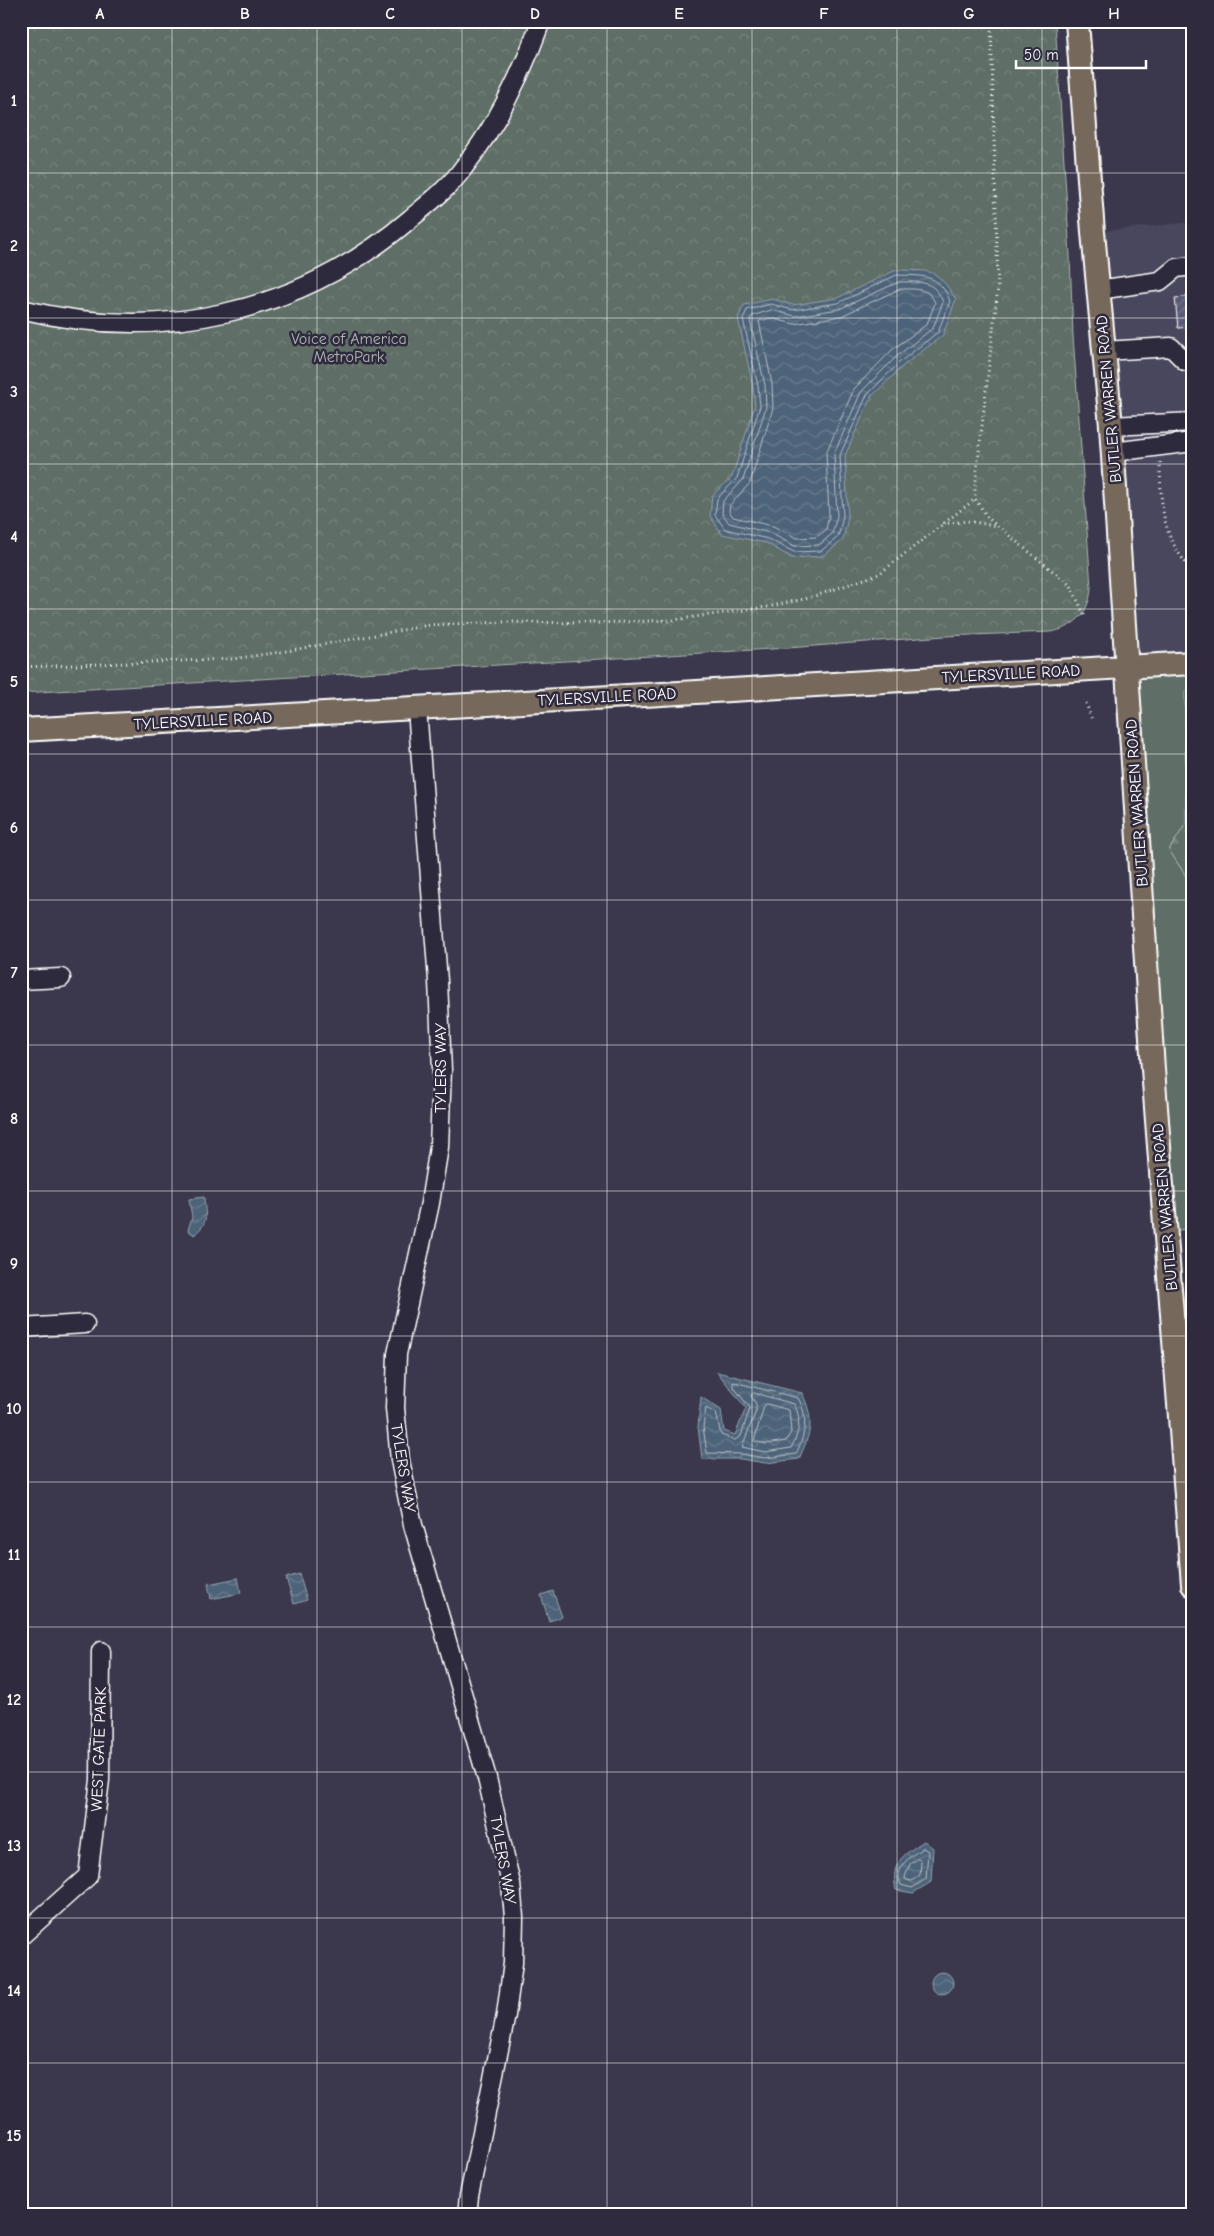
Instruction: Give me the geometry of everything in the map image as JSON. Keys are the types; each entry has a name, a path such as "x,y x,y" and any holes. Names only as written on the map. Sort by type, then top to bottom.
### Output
{"main road":[{"name":"BUTLER WARREN ROAD","path":"1077,21 1113,452 1153,1069 1185,1356 1193,1585"},
{"name":"TYLERSVILLE ROAD","path":"21,730 417,709 573,698 1193,663"}],"street":[{"path":"21,309 47,315 101,322 154,324 187,320 229,313 264,302 307,284 360,257 382,244 463,169 497,120 527,60 541,21"},
{"path":"1098,290 1160,281 1176,268 1193,266"},
{"path":"1104,351 1171,347 1185,361 1193,360"},
{"path":"1111,426 1193,422"},
{"path":"1113,452 1193,442"},
{"name":"TYLERS WAY","path":"417,709 438,981 441,1089 439,1147 430,1202 397,1354 395,1408 400,1460 413,1524 487,1778 511,1884 514,1917 513,1963 506,2015 469,2196 467,2215"},
{"path":"21,980 61,978"},
{"path":"21,1328 84,1324"},
{"name":"WEST GATE PARK","path":"21,1936 88,1876 100,1780 102,1651"}],"path":[{"path":"992,21 998,287 975,499 989,520 1071,586 1085,616"},
{"path":"1160,446 1161,500 1166,528 1178,556 1193,571"},
{"path":"21,667 232,659 430,625 673,620 767,606 809,598 879,574 975,499"},
{"path":"941,525 967,521 996,526"},
{"path":"1086,703 1092,720"}],"shaded area":[{"path":"1193,222 1193,663 1127,667 1093,232"}],"green space":[{"name":"Voice of America MetroPark","path":"21,21 1055,21 1070,256 1073,336 1091,587 1088,604 1074,623 1050,632 945,636 788,648 21,693"},
{"path":"1193,663 1193,688 1185,692 1186,824 1169,850 1188,879 1193,1012 1193,1228 1166,1232 1127,667"},
{"path":"1193,823 1193,878 1188,879 1169,850 1186,824"}],"water":[{"path":"896,270 918,270 932,273 943,281 956,299 943,335 904,365 871,397 845,456 848,517 843,540 823,556 792,558 766,543 722,534 710,516 712,496 732,477 755,405 738,318 744,305 772,299 793,305 837,298"},
{"path":"204,1197 204,1222 194,1235 188,1230 192,1217 189,1199"},
{"path":"717,1372 802,1393 809,1411 810,1426 799,1459 765,1463 741,1459 702,1459 698,1427 701,1397 721,1410 724,1431 735,1435 746,1408"},
{"path":"299,1574 307,1600 294,1604 286,1578"},
{"path":"238,1578 241,1593 211,1599 208,1584"},
{"path":"553,1591 562,1617 549,1621 541,1595"},
{"path":"924,1841 933,1848 931,1882 913,1893 896,1890 895,1872 900,1860"},
{"path":"942,1972 950,1975 953,1983 950,1991 942,1994 934,1991 931,1983 934,1975"}],"building":[{"path":"1193,296 1193,327 1178,328 1175,298"}]}
